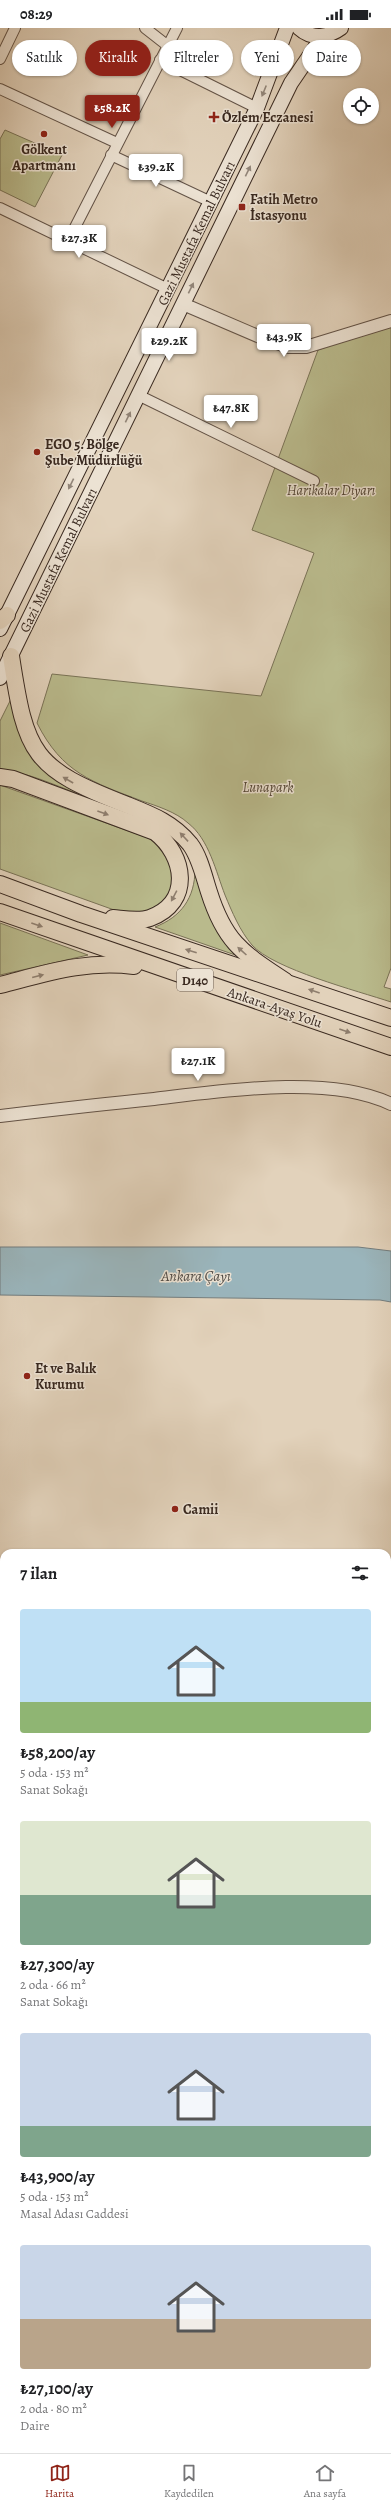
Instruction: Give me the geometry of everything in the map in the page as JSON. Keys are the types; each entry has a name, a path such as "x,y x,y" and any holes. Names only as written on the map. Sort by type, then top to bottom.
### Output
{"highway":[{"path":"11,656 24,724 40,757 63,777 80,787 158,817 176,829 192,846 223,929 241,952 285,981"},
{"path":"0,777 13,779 155,832 172,848 179,864 181,878 177,893 170,903 158,915 148,919 129,920 81,914"},
{"name":"Ankara-Ayaş Yolu","path":"0,884 81,914 285,981 391,1018"},
{"name":"Ankara-Ayaş Yolu","path":"0,912 391,1047"},
{"path":"0,985 84,964 108,963 166,970"}],"main road":[{"name":"Gazi Mustafa Kemal Bulvarı","path":"0,629 4,618 258,108 286,28"},
{"path":"299,28 312,35 324,36 341,28"},
{"name":"Gazi Mustafa Kemal Bulvarı","path":"0,678 291,83 324,36"}],"street":[{"path":"0,59 15,28"},
{"path":"144,28 160,40"},
{"path":"171,40 177,28"},
{"path":"68,241 159,62"},
{"path":"193,76 258,108"},
{"path":"0,88 117,143"},
{"path":"111,155 211,202"},
{"path":"0,208 168,289"},
{"path":"183,304 260,337 288,347 306,347 391,321"},
{"path":"138,395 314,481"},
{"path":"0,1116 216,1092 314,1087 359,1093 391,1104"}],"green space":[{"path":"5,130 62,155 35,207 0,190 0,139"},
{"path":"391,324 391,968 384,987 391,989 391,1002 297,971 263,954 252,945 240,928 233,915 207,847 195,830 183,819 160,807 108,788 80,774 57,754 37,723 52,674 261,696 314,553 252,530 318,350"},
{"path":"13,695 48,772 57,781 79,794 20,773 0,771 0,721"},
{"path":"0,785 148,838 163,846 174,876 170,893 161,904 143,913 117,911 0,869"},
{"path":"195,869 241,957 155,927 172,918 185,905 192,889"},
{"path":"0,923 88,955 0,975"}],"water":[{"name":"Ankara Çayı","path":"0,1247 358,1247 391,1251 391,1302 380,1300 0,1295"}],"place":[{"name":"Özlem Eczanesi","path":"214,117"},
{"name":"Gölkent Apartmanı","path":"44,134"},
{"name":"Fatih Metro İstasyonu","path":"242,207"},
{"name":"EGO 5. Bölge Şube Müdürlüğü","path":"37,452"},
{"name":"Et ve Balık Kurumu","path":"27,1376"},
{"name":"Camii","path":"175,1509"}],"park label":[{"name":"Harikalar Diyarı","path":"331,490"},
{"name":"Lunapark","path":"268,787"}]}
